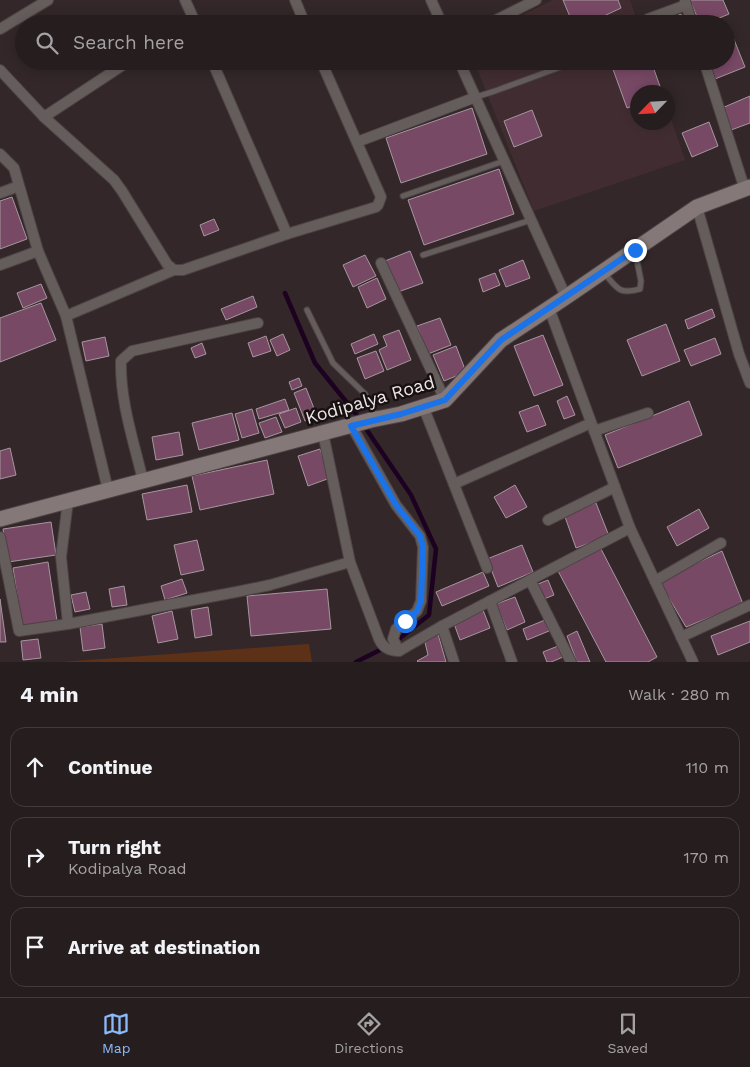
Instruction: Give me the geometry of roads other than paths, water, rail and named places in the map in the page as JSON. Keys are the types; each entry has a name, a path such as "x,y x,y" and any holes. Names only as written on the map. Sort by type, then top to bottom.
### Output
{"main road":[{"name":"Kodipalya Road","path":"0,519 374,419 401,414 445,400 501,340 697,207 747,188"}],"street":[{"path":"23,15 48,0"},
{"path":"185,0 190,15"},
{"path":"294,0 301,15"},
{"path":"431,0 438,15"},
{"path":"506,15 536,0"},
{"path":"657,15 685,3 689,15"},
{"path":"0,29 15,20"},
{"path":"0,70 44,117 114,180 167,264 174,270"},
{"path":"44,117 115,70"},
{"path":"216,70 288,234"},
{"path":"66,316 174,270 183,270 288,234 376,207 381,197 325,70"},
{"path":"463,70 566,297"},
{"path":"707,70 747,188"},
{"path":"356,142 476,97"},
{"path":"0,154 14,168 38,251 66,316 108,490"},
{"path":"0,193 19,186"},
{"path":"697,207 739,354 750,383"},
{"path":"0,265 38,251"},
{"path":"381,263 445,400"},
{"path":"549,308 630,528 693,662"},
{"path":"143,481 123,398 121,361 132,351 258,322"},
{"path":"423,406 487,568"},
{"path":"454,484 593,427 648,413"},
{"path":"352,425 396,505 420,536 423,547 421,601 417,611 396,629 396,662"},
{"path":"323,433 350,562 381,644 386,649 395,647 442,626 630,528"},
{"path":"548,520 615,487"},
{"path":"68,501 61,557 68,624"},
{"path":"0,537 19,631 68,624 244,590 350,562"},
{"path":"655,581 721,543"},
{"path":"530,580 571,662"},
{"path":"490,601 512,662"},
{"path":"681,637 750,605"},
{"path":"442,626 454,662"}],"lane":[{"path":"476,97 552,70"},
{"path":"403,196 504,161"},
{"path":"423,255 531,220"},
{"path":"603,271 618,288 628,292 640,289 641,281 635,250"},
{"path":"307,310 332,363 365,394 374,419"}],"waterway":[{"path":"285,293 315,363 356,414 411,495 436,549 429,615 395,642"},
{"path":"356,662 384,648"}]}
